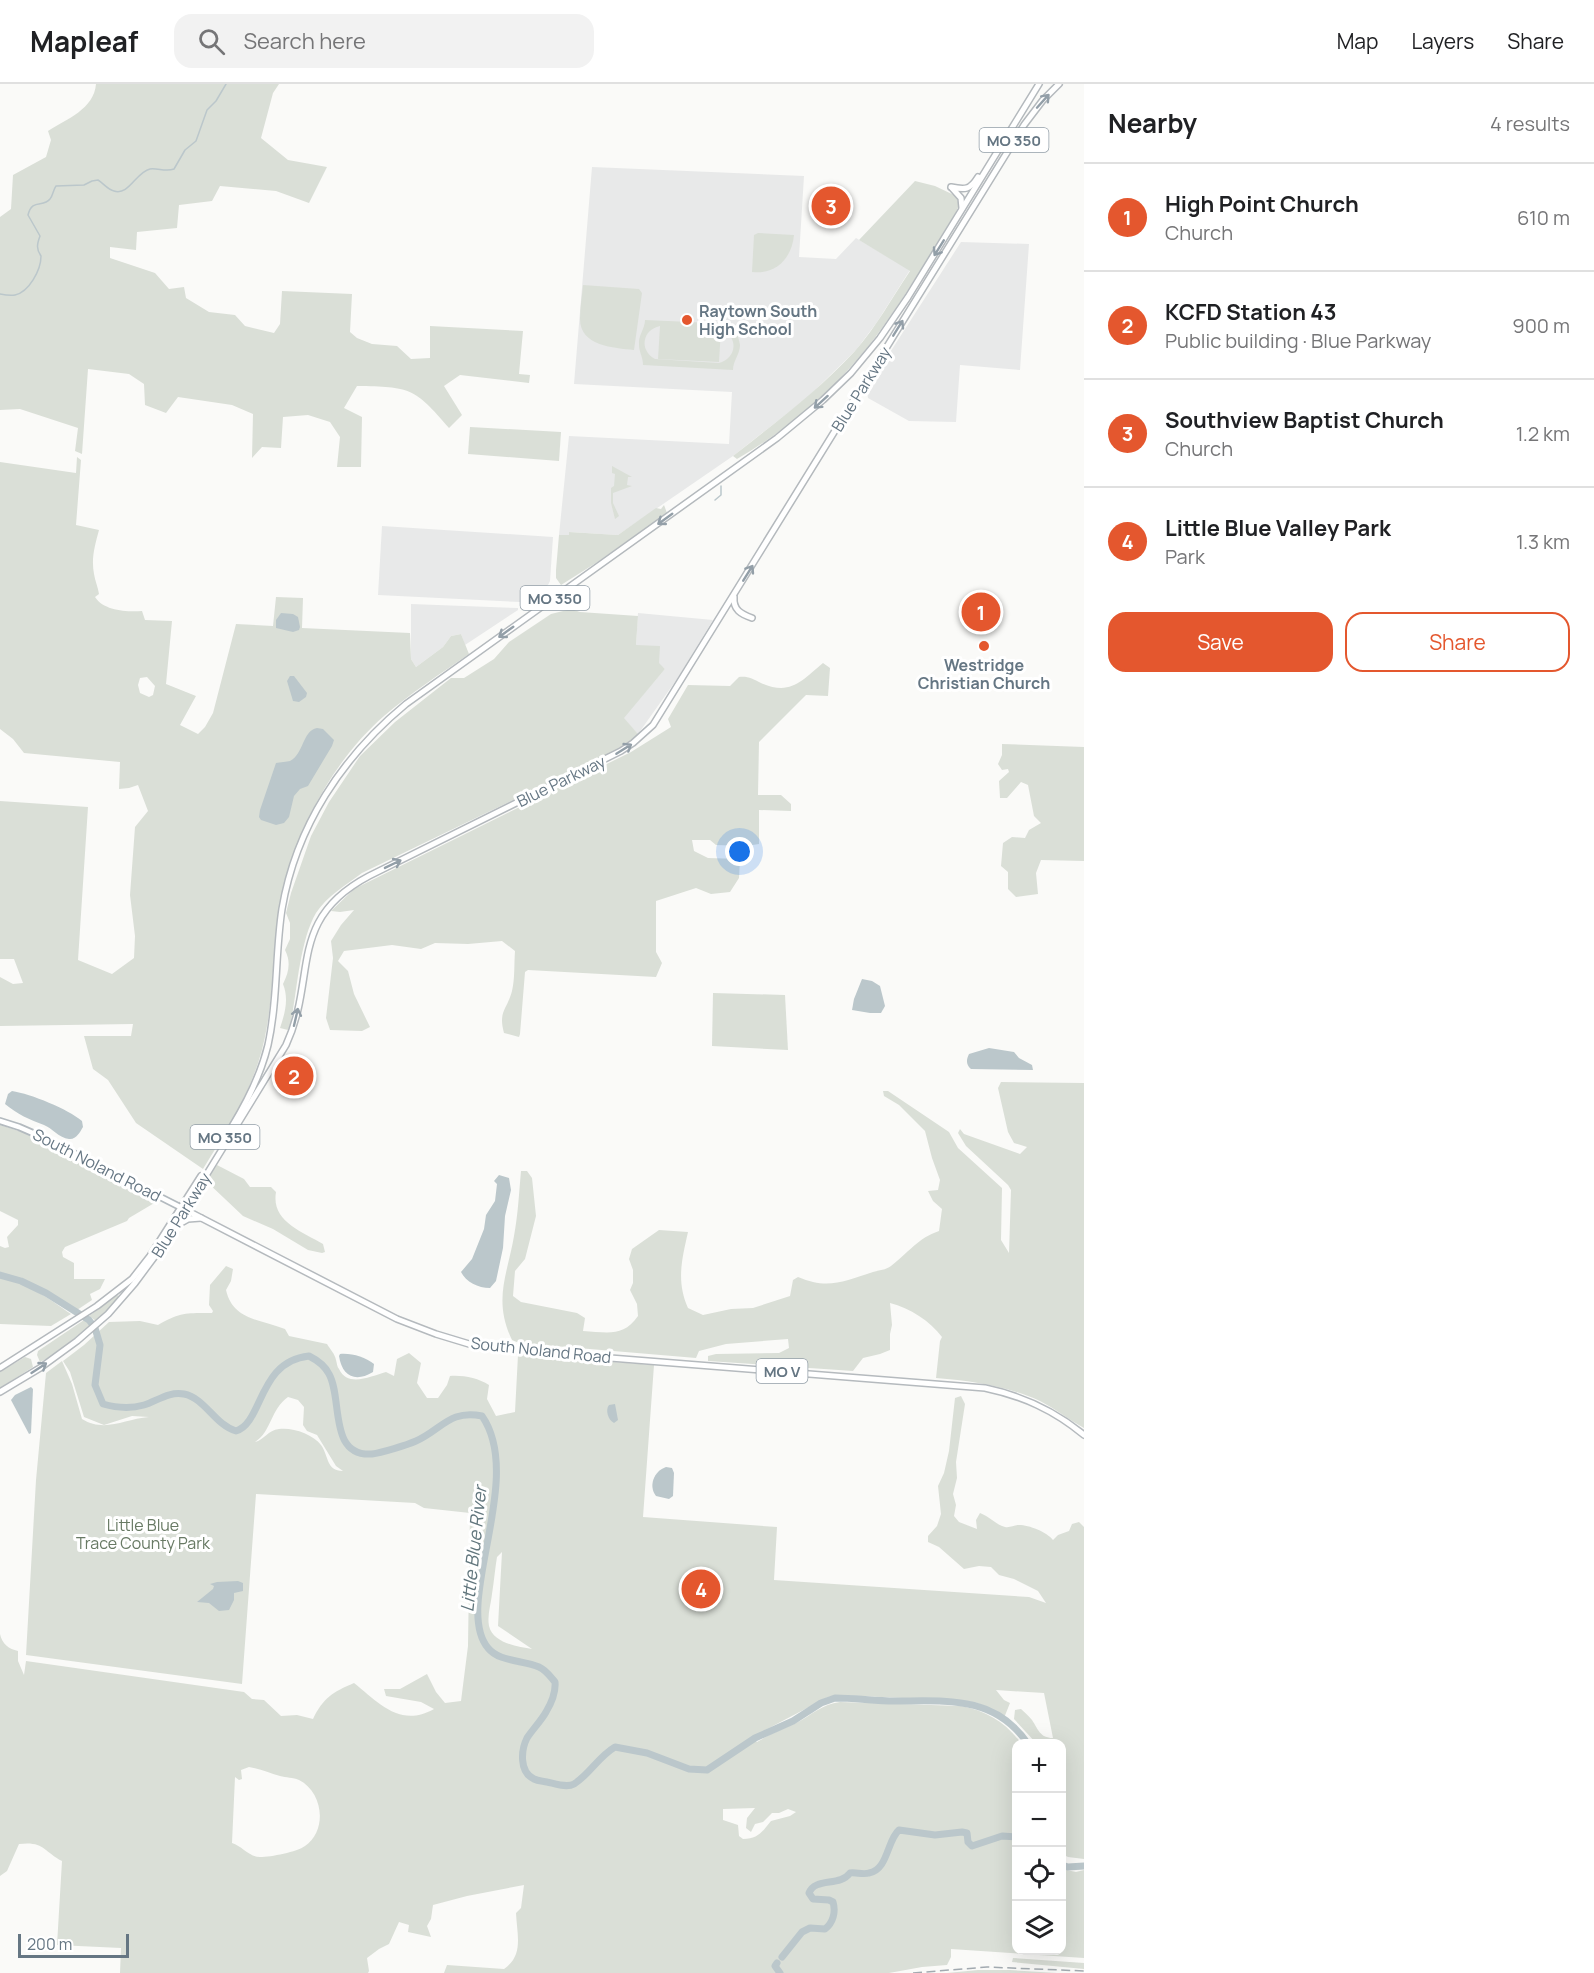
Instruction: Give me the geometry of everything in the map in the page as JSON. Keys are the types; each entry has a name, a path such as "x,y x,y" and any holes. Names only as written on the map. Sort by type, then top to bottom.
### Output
{"main road":[{"name":"Blue Parkway","path":"0,1392 40,1368 77,1341 108,1314 145,1271 175,1227 183,1208 238,1115 259,1071 267,1046 272,1021 279,937 290,874 311,819 349,760 376,730 406,704 773,441 824,400 863,359 894,318 1039,84"},
{"name":"Blue Parkway","path":"0,1368 97,1306 123,1287 141,1268 183,1208 286,1045 296,1018 312,934 330,904 355,883 609,758 633,743 660,715 1024,125 1059,84"},
{"path":"962,211 961,198 951,187 969,189 991,163"},
{"path":"735,594 734,603 737,610 752,618"},
{"name":"South Noland Road","path":"0,1121 42,1137 397,1318 436,1334 469,1344 510,1350 985,1388 1036,1403 1070,1423 1084,1435"},
{"path":"175,1227 188,1219 201,1218"}],"shaded area":[{"name":"Raytown South High School","path":"592,167 804,176 799,257 836,259 856,238 910,270 856,350 808,397 733,456 618,535 569,532 569,535 559,535 569,436 729,444 732,392 574,384"},
{"path":"961,242 1029,244 1020,370 960,365 956,422 909,421 868,398 869,385"},
{"path":"382,526 553,537 550,581 526,601 520,602 378,595"},
{"path":"411,604 518,608 518,610 465,645 461,634 451,636 443,647 416,667 411,659"},
{"path":"281,613 298,617 299,630 293,632 276,628 276,620"},
{"path":"638,613 713,620 677,679 638,734 623,718 665,669 636,645"},
{"path":"290,676 294,676 307,693 306,697 299,702 293,701 287,681"},
{"path":"317,728 323,729 334,740 308,786 300,789 294,796 289,817 284,823 276,825 261,820 260,810 276,763 295,758 308,733"},
{"path":"862,979 880,986 885,1006 881,1013 852,1010"},
{"path":"989,1048 1014,1052 1019,1058 1032,1065 1033,1070 971,1069 968,1066 969,1054"},
{"path":"12,1091 59,1107 82,1121 83,1127 74,1138 62,1137 47,1126 14,1111 5,1104 8,1094"},
{"path":"499,1175 509,1178 511,1190 496,1281 490,1288 486,1288 469,1281 461,1272 472,1259 484,1229 486,1215 495,1201 497,1184 494,1181"},
{"path":"340,1354 367,1359 374,1364 373,1372 361,1377 350,1376 343,1368"},
{"path":"31,1387 33,1389 31,1433 29,1434 11,1400 15,1395"},
{"path":"615,1404 618,1420 614,1423 607,1410 609,1405"},
{"path":"666,1467 672,1468 674,1473 673,1496 669,1499 656,1496 652,1488 655,1475"},
{"path":"238,1581 243,1583 243,1591 234,1593 234,1600 229,1610 219,1611 209,1603 197,1602 213,1589 214,1586 210,1584"}],"green space":[{"path":"96,84 279,84 273,93 261,138 288,160 327,167 309,203 276,191 220,186 212,201 179,205 177,228 137,232 136,250 110,247 110,258 155,273 169,289 184,287 186,298 209,312 235,315 245,326 274,333 280,324 282,291 352,294 350,332 357,338 372,344 397,346 411,359 430,358 430,326 523,331 519,374 530,375 529,383 460,375 444,386 462,415 449,428 427,404 410,392 389,387 357,386 344,408 362,417 361,467 337,467 340,437 330,422 308,415 283,417 281,448 262,447 252,458 253,414 232,405 178,397 166,413 145,405 144,384 129,374 88,369 82,454 75,451 78,428 20,409 0,410 0,217 11,209 13,175 46,157 51,140 48,131 85,107 94,93"},
{"path":"915,181 935,186 956,196 959,205 911,285 867,347 817,401 778,432 737,459 733,456 811,393 855,351 910,271 859,240"},
{"path":"758,233 794,235 793,243 786,258 775,268 752,272 754,235"},
{"path":"583,285 639,289 642,293 634,350 600,344 586,335 580,319"},
{"path":"645,320 735,324 740,345 733,370 643,365 639,341","holes":["660,326 658,359 719,362 721,329 731,337 734,347 729,357 719,363 655,359 646,351 645,341 649,332"]},
{"path":"470,427 561,432 559,461 468,454"},
{"path":"77,457 81,460 76,525 99,530 93,557 99,594 95,597 110,608 142,611 145,620 172,621 166,684 196,696 180,725 198,734 213,713 236,624 273,626 276,597 303,598 302,628 410,633 411,659 416,667 443,647 451,636 461,634 469,654 405,699 367,732 338,768 313,808 294,851 282,892 276,929 270,1007 263,1046 234,1118 203,1169 136,1123 108,1080 93,1069 84,1036 131,1036 133,1024 0,1026 0,977 13,984 23,983 14,959 0,959 0,801 88,807 78,960 112,974 134,958 135,936 130,895 135,827 148,811 138,785 119,789 120,762 24,753 13,739 0,729 0,462 76,473","holes":["147,677 155,686 153,695 149,697 140,693 138,685 140,678"]},
{"path":"612,466 632,477 628,477 627,485 632,486 613,493 613,503 619,516 615,519 611,503 611,488 614,486 615,474 612,473"},
{"path":"664,505 667,513 561,585 556,578 559,535 569,535 569,532 618,535 656,508 661,509"},
{"path":"571,609 580,612 638,616 636,645 660,646 659,663 665,669 624,718 638,734 625,745 606,755 362,873 337,891 320,907 311,924 303,951 291,1022 288,1030 280,1028 286,1006 283,984 289,963 285,950 290,939 290,923 286,913 291,893 311,836 329,802 360,756 395,722 451,678 464,678 494,659 509,642 551,614"},
{"path":"823,663 830,668 828,696 806,695 759,742 758,795 781,795 791,804 791,811 759,810 759,844 716,845 710,840 692,840 694,851 708,858 740,859 739,878 730,892 711,894 696,888 656,901 656,952 662,963 656,977 528,970 525,972 519,1037 504,1033 502,1026 503,1015 513,986 515,951 502,941 468,944 435,943 421,949 392,945 344,951 338,961 348,971 354,994 370,1027 362,1031 330,1030 326,1018 333,958 331,941 354,910 331,911 354,889 631,752 671,727 668,719 688,685 730,686 742,677 771,687 788,687 802,681"},
{"path":"1002,744 1084,747 1084,861 1041,860 1036,873 1038,894 1016,897 1008,889 1008,872 1001,866 1003,843 1012,837 1025,838 1029,830 1041,823 1034,816 1028,785 1021,782 1007,798 1000,798 999,781 1009,772 1008,769 1002,770 998,764 1002,755"},
{"path":"713,993 785,995 788,1050 712,1046"},
{"path":"1001,1082 1084,1083 1084,1428 1052,1407 1015,1392 976,1383 936,1378 942,1337 919,1316 890,1303 892,1325 890,1350 863,1358 853,1371 708,1361 708,1356 716,1354 779,1353 789,1348 788,1339 726,1344 699,1351 696,1358 519,1343 512,1340 506,1326 502,1300 515,1228 521,1171 527,1171 532,1178 536,1216 525,1259 515,1271 513,1296 521,1302 577,1313 585,1318 583,1331 620,1331 638,1316 637,1304 630,1290 633,1283 633,1270 629,1259 632,1249 659,1230 688,1232 682,1261 682,1289 688,1308 703,1315 731,1309 753,1308 790,1296 793,1280 798,1277 827,1284 889,1267 919,1242 939,1231 942,1209 933,1201 928,1191 938,1190 940,1180 925,1131 899,1105 884,1096 883,1091 888,1091 949,1132 958,1148 1002,1188 1001,1240 1009,1253 1011,1190 966,1146 958,1133 960,1129 964,1134 1020,1154 1027,1147 1014,1143 1008,1132 998,1088"},
{"path":"0,1125 25,1133 155,1199 156,1202 127,1221 65,1247 62,1252 63,1257 74,1263 74,1279 105,1279 100,1289 90,1294 92,1300 77,1310 40,1288 0,1272 0,1246 9,1247 7,1237 18,1225 18,1220 0,1211"},
{"path":"217,1165 244,1179 250,1187 271,1187 276,1192 278,1211 283,1218 323,1244 325,1252 308,1250 273,1229 243,1216 206,1181"},
{"name":"Little Blue Trace County Park","path":"226,1266 233,1269 231,1281 226,1290 229,1300 241,1313 285,1329 289,1336 327,1344 335,1356 338,1368 348,1378 367,1378 386,1372 394,1376 397,1359 409,1353 421,1363 417,1383 427,1398 438,1398 450,1376 480,1380 489,1385 487,1399 496,1416 515,1412 518,1355 654,1365 643,1517 777,1527 774,1580 1029,1597 1046,1603 1038,1591 1014,1579 999,1575 991,1567 979,1566 964,1569 939,1547 928,1542 928,1536 937,1526 941,1514 938,1486 944,1473 949,1451 955,1398 961,1396 965,1404 956,1462 957,1478 953,1494 956,1505 954,1516 959,1522 977,1529 976,1520 980,1513 1005,1527 1023,1525 1047,1534 1053,1540 1058,1535 1069,1531 1072,1524 1079,1522 1084,1527 1084,1859 1066,1856 1066,1739 1032,1739 1014,1719 1015,1710 1021,1709 1042,1735 1053,1738 1044,1693 996,1690 1004,1700 1010,1703 1004,1718 978,1703 966,1701 839,1695 828,1697 752,1737 757,1742 822,1707 840,1702 961,1706 995,1718 1018,1739 1012,1739 1012,1953 951,1949 951,1957 947,1965 889,1973 444,1973 447,1965 504,1969 510,1963 517,1951 516,1913 521,1908 524,1885 433,1905 431,1919 427,1926 431,1937 408,1932 409,1925 399,1922 389,1944 367,1958 368,1973 120,1973 121,1948 57,1945 62,1861 39,1845 19,1844 7,1871 0,1876 0,1634 6,1646 18,1651 18,1661 24,1675 26,1661 244,1692 252,1699 264,1700 281,1716 297,1715 313,1719 329,1696 354,1683 391,1711 411,1716 422,1714 434,1709 421,1702 386,1696 384,1689 400,1689 427,1674 436,1692 445,1703 461,1701 468,1646 470,1513 424,1508 415,1503 256,1494 242,1684 26,1655 36,1480 46,1373 62,1361 72,1384 82,1419 104,1425 84,1417 70,1372 63,1361 109,1322 140,1321 158,1325 184,1314 212,1313 209,1305 210,1285","holes":["288,1397 298,1400 304,1407 303,1425 307,1431 317,1435 336,1466 343,1471 331,1466 321,1445 302,1432 290,1429 275,1430 255,1442 265,1432 278,1408","132,1416 149,1417 104,1425","502,1552 498,1626 532,1649 501,1640 491,1632 489,1626 497,1557","249,1767 297,1779 313,1793 318,1802 320,1821 317,1831 305,1846 284,1854 260,1857 232,1843 235,1777 242,1779 241,1770","755,1808 747,1818 746,1828 751,1832 755,1824 763,1822 772,1813 788,1809 796,1812 771,1821 762,1832 748,1839 739,1836 738,1825 723,1820 723,1809"]},
{"path":"0,1278 29,1287 71,1314 51,1326 0,1324"},
{"path":"118,1295 119,1297 96,1321 89,1316"},
{"path":"84,1320 91,1325 52,1356 40,1362 38,1351"},
{"path":"25,1357 31,1359 33,1367 0,1388 0,1372"},
{"path":"1066,1870 1076,1872 1084,1870 1084,1958 1040,1955 1066,1955"},
{"path":"1013,1958 1084,1963 1084,1969 1012,1962"},
{"path":"1010,1970 1057,1973 947,1973"}],"waterway":[{"path":"0,294 15,295 25,290 39,268 41,256 37,246 40,236 28,215 32,207 47,202 56,186 84,185 98,180 110,189 119,192 145,171 174,169 185,150 196,141 207,110 216,101 226,84"},
{"path":"715,500 721,495 721,486"},
{"name":"Little Blue River","path":"0,1275 21,1281 46,1293 89,1320 95,1328 100,1345 95,1385 103,1404 134,1407 168,1395 184,1394 191,1396 222,1423 236,1431 245,1426 252,1417 264,1392 280,1369 292,1360 309,1356 329,1374 343,1437 349,1446 358,1452 372,1454 394,1449 416,1441 454,1418 462,1415 482,1416 493,1442 496,1473 494,1506 478,1602 479,1628 488,1648 493,1653 539,1667 546,1671 555,1682 550,1705 527,1738 523,1748 524,1766 529,1776 534,1779 568,1786 574,1784 615,1747 647,1753 689,1769 707,1770 755,1738 835,1698 968,1704 1000,1717 1015,1728 1024,1739"},
{"path":"782,1957 802,1932 810,1928 825,1929 832,1920 833,1902 813,1899 809,1893 812,1888 822,1883 840,1880 850,1873 867,1874 875,1871 884,1861 899,1830 935,1835 967,1833 968,1842 972,1846 1002,1836 1012,1837"},
{"name":"Little Blue River","path":"1066,1866 1084,1866"},
{"path":"777,1963 775,1966 780,1973"}],"railway":[{"path":"913,1973 987,1967 1084,1971"}],"place":[{"name":"Southview Baptist Church","path":"831,206"},
{"name":"Raytown South High School","path":"687,320"},
{"name":"High Point Church","path":"981,612"},
{"name":"Westridge Christian Church","path":"984,646"},
{"name":"KCFD Station 43","path":"294,1076"},
{"name":"Little Blue Valley Park","path":"701,1589"}]}
